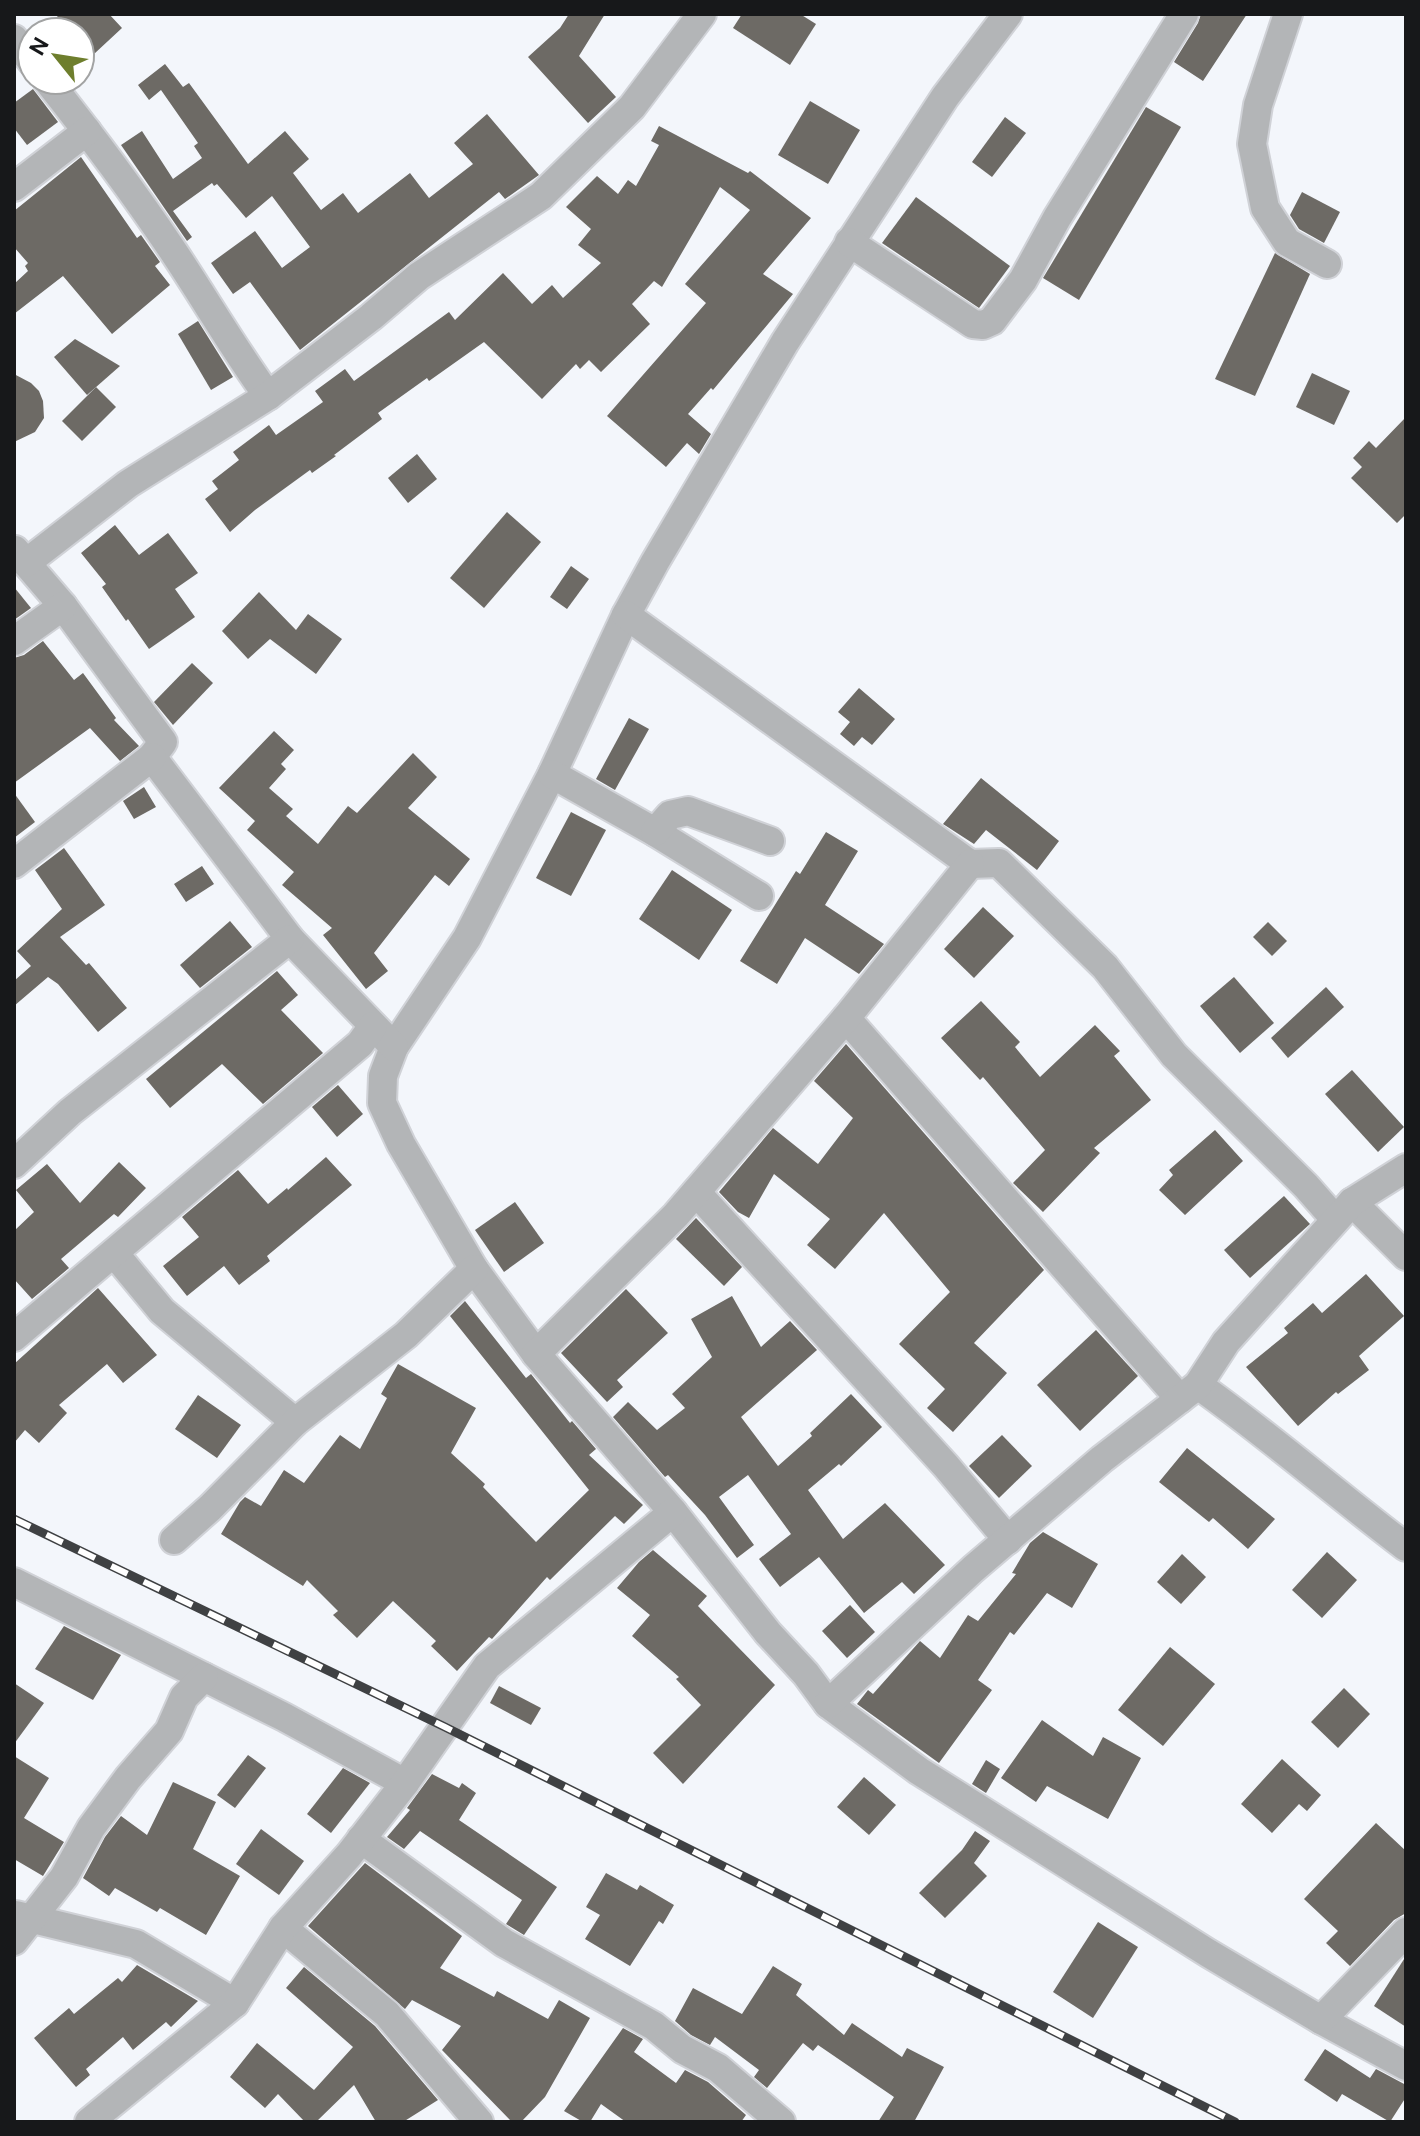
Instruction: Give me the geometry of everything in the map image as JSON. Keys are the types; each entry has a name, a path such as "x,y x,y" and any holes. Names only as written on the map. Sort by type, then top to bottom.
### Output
{"street":[{"path":"14,864 152,757 163,742 63,606 20,556 268,396 419,276 541,196 632,107 702,14"},
{"path":"1008,14 945,97 785,342 626,615 552,774 467,938 394,1047 383,1076 382,1103 401,1144 474,1269 536,1354 673,1512 828,1704 919,1771 1208,1953 1406,2066"},
{"path":"849,242 973,324 983,325 992,321 1023,280 1057,218 1184,14"},
{"path":"1288,14 1258,105 1252,144 1265,208 1287,242 1327,264"},
{"path":"60,96 171,248 225,336 268,396"},
{"path":"14,187 87,131"},
{"path":"14,641 63,606"},
{"path":"626,615 970,864 999,863 1105,967 1174,1055 1306,1186 1406,1256"},
{"path":"152,757 290,939 394,1047"},
{"path":"552,774 759,896"},
{"path":"655,832 670,815 688,811 770,841"},
{"path":"536,1354 676,1215 846,1018 970,864"},
{"path":"14,1164 70,1112 290,939"},
{"path":"846,1018 1189,1392 1297,1458 1351,1506 1406,1547"},
{"path":"14,1337 360,1044 373,1026"},
{"path":"828,1704 1008,1540 1102,1459 1189,1392 1226,1342 1344,1210 1406,1168"},
{"path":"696,1192 946,1466 1008,1540"},
{"path":"114,1253 162,1311 295,1422"},
{"path":"174,1540 295,1422 406,1335 474,1269"},
{"path":"89,2122 235,2003 283,1928 405,1783 487,1666 673,1512"},
{"path":"14,1582 405,1783"},
{"path":"19,1925 64,1877 91,1828 128,1778 169,1731 184,1697 204,1677"},
{"path":"361,1839 504,1943 654,2026 682,2049 718,2068 781,2122"},
{"path":"19,1925 136,1944 235,2003"},
{"path":"283,1928 387,2014 479,2122"},
{"path":"1321,2020 1406,1932"}],"building":[{"path":"109,14 122,28 96,52 96,16 58,16"},
{"path":"569,14 605,14 579,56 616,97 588,123 528,57 560,28"},
{"path":"742,14 800,14 816,24 790,65 733,28"},
{"path":"1201,14 1247,14 1203,81 1174,62"},
{"path":"165,64 183,87 189,83 248,164 285,131 309,159 293,173 321,210 343,193 358,213 410,173 429,198 473,164 454,143 487,114 539,175 505,199 499,192 300,350 250,282 233,294 211,263 255,231 282,268 310,247 272,196 246,218 217,184 214,186 212,183 173,211 192,237 187,241 121,145 142,131 173,179 202,158 194,146 198,143 161,90 149,100 138,85"},
{"path":"24,96 38,96 58,122 27,145 14,128 14,103"},
{"path":"810,101 860,130 828,184 778,155"},
{"path":"1146,107 1181,127 1079,300 1043,278"},
{"path":"1005,117 1026,133 992,177 972,162"},
{"path":"659,126 748,173 750,171 811,218 763,274 793,294 713,390 711,388 688,414 711,434 699,454 687,443 666,467 607,416 706,303 685,284 750,210 720,187 662,287 654,281 632,304 650,324 601,372 589,360 580,369 576,364 542,399 484,342 378,413 382,419 336,456 312,473 310,470 230,532 205,499 218,489 212,481 239,460 233,452 269,425 276,435 323,402 315,391 345,369 354,381 449,312 455,320 503,273 532,304 552,285 563,298 601,263 578,245 591,229 566,207 597,176 618,194 628,180 636,186 659,145 651,141"},
{"path":"81,157 137,238 141,235 160,262 155,266 170,285 112,334 63,276 14,314 14,284 28,271 25,266 28,263 14,247 14,211"},
{"path":"1302,192 1340,212 1324,243 1299,229 1290,215"},
{"path":"916,197 1010,266 979,308 882,243"},
{"path":"1275,253 1310,274 1255,396 1215,379"},
{"path":"198,321 233,377 211,390 178,334"},
{"path":"75,339 120,366 87,395 54,357"},
{"path":"1312,373 1350,391 1334,425 1296,407"},
{"path":"14,374 39,391 44,418 35,432 14,442"},
{"path":"96,387 116,407 82,441 62,421"},
{"path":"1406,417 1406,514 1397,523 1351,478 1362,467 1353,458 1369,441 1376,448"},
{"path":"417,454 437,479 408,503 388,478"},
{"path":"507,512 541,542 484,608 450,578"},
{"path":"115,525 139,555 168,533 198,573 175,589 195,617 149,649 128,619 126,621 102,587 106,584 81,553"},
{"path":"571,566 589,579 567,609 550,597"},
{"path":"14,587 31,608 14,620"},
{"path":"259,592 296,630 308,614 342,639 316,674 270,639 248,659 222,631"},
{"path":"43,641 74,680 83,673 116,718 114,720 139,746 120,761 90,728 14,783 14,658 24,655"},
{"path":"192,663 213,683 173,725 154,702"},
{"path":"859,688 895,719 872,745 862,737 854,746 840,734 850,722 838,712"},
{"path":"629,718 649,729 615,790 596,779"},
{"path":"274,731 294,750 281,764 286,769 269,788 293,809 286,816 318,844 348,806 357,813 413,753 437,777 408,808 470,859 449,886 435,875 374,953 388,971 366,989 323,935 332,928 282,885 294,872 247,830 255,821 219,788"},
{"path":"981,778 1059,841 1037,870 986,830 974,844 943,824"},
{"path":"144,787 156,807 134,819 123,801"},
{"path":"14,793 35,822 14,838"},
{"path":"571,812 606,830 571,896 536,878"},
{"path":"826,832 858,851 825,905 884,944 859,974 805,938 777,984 740,961 796,871 800,874"},
{"path":"64,848 105,905 60,937 86,965 89,963 127,1008 98,1032 58,984 48,977 14,1006 14,981 31,966 17,951 62,909 35,870"},
{"path":"202,866 214,884 186,902 174,884"},
{"path":"672,870 732,910 699,960 639,919"},
{"path":"983,907 1014,936 974,978 944,949"},
{"path":"230,921 252,947 200,988 180,965"},
{"path":"1268,922 1287,941 1272,956 1253,937"},
{"path":"277,971 298,995 281,1010 323,1053 263,1104 222,1064 170,1108 146,1079"},
{"path":"1234,977 1274,1023 1240,1053 1200,1006"},
{"path":"1326,987 1344,1007 1288,1058 1271,1038"},
{"path":"981,1001 1020,1042 1015,1047 1040,1077 1095,1025 1120,1051 1114,1056 1151,1100 1094,1148 1100,1153 1043,1212 1013,1183 1045,1150 983,1077 980,1080 941,1038"},
{"path":"846,1044 1044,1270 974,1343 1007,1373 953,1432 927,1408 945,1389 899,1344 950,1292 884,1213 835,1269 807,1245 830,1219 774,1174 749,1218 738,1212 719,1192 773,1128 818,1164 853,1118 814,1081"},
{"path":"1352,1070 1404,1127 1378,1152 1325,1094"},
{"path":"338,1085 363,1114 337,1137 312,1107"},
{"path":"1215,1130 1243,1161 1185,1215 1159,1190 1173,1175 1169,1170"},
{"path":"326,1157 352,1185 267,1256 270,1261 239,1285 224,1266 187,1296 163,1266 199,1237 182,1217 238,1170 268,1204"},
{"path":"119,1162 146,1188 118,1217 114,1214 61,1259 69,1268 32,1299 14,1279 14,1231 34,1212 16,1190 47,1164 80,1203"},
{"path":"1284,1196 1310,1224 1250,1278 1224,1250"},
{"path":"515,1202 544,1243 504,1272 475,1230"},
{"path":"696,1218 742,1267 724,1286 676,1239"},
{"path":"1366,1274 1404,1316 1359,1356 1369,1370 1338,1394 1336,1392 1298,1426 1246,1367 1288,1333 1284,1328 1313,1303 1322,1313"},
{"path":"98,1288 157,1355 123,1383 107,1364 59,1405 67,1413 39,1443 25,1430 14,1443 14,1364"},
{"path":"626,1289 668,1333 617,1380 623,1387 607,1402 561,1353"},
{"path":"732,1296 761,1347 790,1321 817,1350 741,1417 778,1466 812,1436 810,1433 851,1394 882,1427 841,1466 839,1464 808,1490 843,1539 885,1503 945,1565 914,1594 902,1582 864,1613 819,1557 780,1587 759,1559 791,1534 748,1475 719,1497 754,1545 737,1558 705,1515 668,1475 665,1477 613,1417 628,1402 657,1430 685,1408 672,1394 712,1357 691,1319"},
{"path":"465,1301 526,1378 531,1374 570,1423 572,1421 596,1449 589,1455 643,1505 624,1524 615,1516 550,1580 547,1577 492,1639 489,1637 457,1671 431,1646 436,1641 393,1601 357,1638 333,1615 338,1611 307,1580 303,1586 221,1534 240,1502 245,1497 261,1506 284,1470 304,1483 340,1435 360,1449 387,1398 381,1394 398,1364 476,1408 451,1453 485,1484 483,1487 536,1542 589,1490 450,1316"},
{"path":"1096,1330 1138,1376 1080,1431 1037,1385"},
{"path":"198,1395 241,1425 217,1458 175,1429"},
{"path":"1002,1435 1032,1466 999,1498 969,1466"},
{"path":"1187,1448 1275,1519 1248,1549 1213,1518 1209,1522 1159,1482"},
{"path":"1043,1532 1098,1564 1072,1608 1047,1593 1014,1635 1010,1632 978,1680 992,1690 939,1763 857,1704 868,1690 873,1694 920,1641 940,1658 968,1615 978,1621 1016,1574 1012,1573 1030,1543"},
{"path":"653,1550 707,1596 698,1606 775,1685 683,1784 653,1753 701,1705 676,1679 679,1677 632,1636 650,1615 617,1588"},
{"path":"1327,1552 1357,1580 1322,1618 1292,1590"},
{"path":"1182,1554 1206,1577 1181,1604 1157,1582"},
{"path":"850,1605 875,1632 847,1658 822,1631"},
{"path":"64,1626 121,1655 93,1700 35,1669"},
{"path":"1170,1647 1215,1684 1163,1746 1118,1710"},
{"path":"14,1683 44,1703 14,1744"},
{"path":"499,1686 541,1708 531,1725 490,1703"},
{"path":"1344,1688 1370,1714 1338,1748 1311,1722"},
{"path":"1042,1720 1093,1756 1103,1737 1141,1758 1108,1819 1047,1786 1036,1802 1001,1778"},
{"path":"248,1755 266,1768 235,1808 217,1795"},
{"path":"14,1756 49,1778 24,1818 64,1842 43,1876 14,1859"},
{"path":"1282,1759 1321,1795 1307,1811 1299,1804 1272,1833 1241,1804"},
{"path":"986,1760 1000,1769 986,1793 972,1784"},
{"path":"343,1768 370,1783 331,1833 307,1814"},
{"path":"432,1774 459,1788 462,1783 476,1793 459,1820 557,1887 524,1935 506,1924 522,1900 420,1831 404,1849 387,1837 410,1810 407,1808"},
{"path":"864,1777 896,1805 869,1835 837,1807"},
{"path":"173,1782 216,1802 193,1849 240,1876 206,1935 160,1908 157,1912 115,1888 109,1896 83,1878 105,1837 121,1816 147,1835"},
{"path":"1376,1823 1406,1851 1406,1913 1394,1920 1350,1966 1326,1943 1338,1931 1304,1899"},
{"path":"261,1829 304,1861 279,1895 236,1864"},
{"path":"975,1831 990,1841 974,1863 987,1876 945,1918 919,1893 962,1850"},
{"path":"365,1863 462,1936 440,1968 494,1997 497,1991 548,2019 559,2000 590,2018 545,2097 521,2122 512,2122 442,2050 461,2026 412,2000 405,2009 308,1926"},
{"path":"606,1873 637,1890 640,1885 674,1905 663,1924 659,1921 630,1966 585,1939 600,1915 586,1907"},
{"path":"1098,1922 1138,1947 1093,2018 1053,1992"},
{"path":"1406,1956 1406,2027 1374,2006"},
{"path":"137,1965 198,2001 171,2027 166,2022 133,2050 123,2037 86,2069 90,2075 76,2087 34,2038 69,2008 74,2014 118,1978 122,1982"},
{"path":"773,1966 802,1984 796,1995 844,2035 852,2023 902,2057 907,2048 944,2067 914,2122 878,2122 894,2097 818,2045 813,2051 803,2043 767,2088 754,2077 759,2070 715,2037 710,2045 691,2035 675,2021 693,1988 742,2014"},
{"path":"304,1967 375,2026 438,2100 403,2122 376,2122 354,2085 316,2122 305,2122 278,2094 265,2108 230,2077 257,2043 314,2090 353,2047 286,1988"},
{"path":"623,2028 643,2039 634,2052 676,2083 685,2070 708,2082 746,2115 741,2122 626,2122 601,2104 590,2122 583,2122 564,2111"},
{"path":"1325,2049 1370,2078 1376,2069 1406,2085 1406,2097 1390,2122 1342,2094 1337,2102 1304,2080"}],"railway":[{"path":"14,1519 445,1727 1235,2122"}]}
